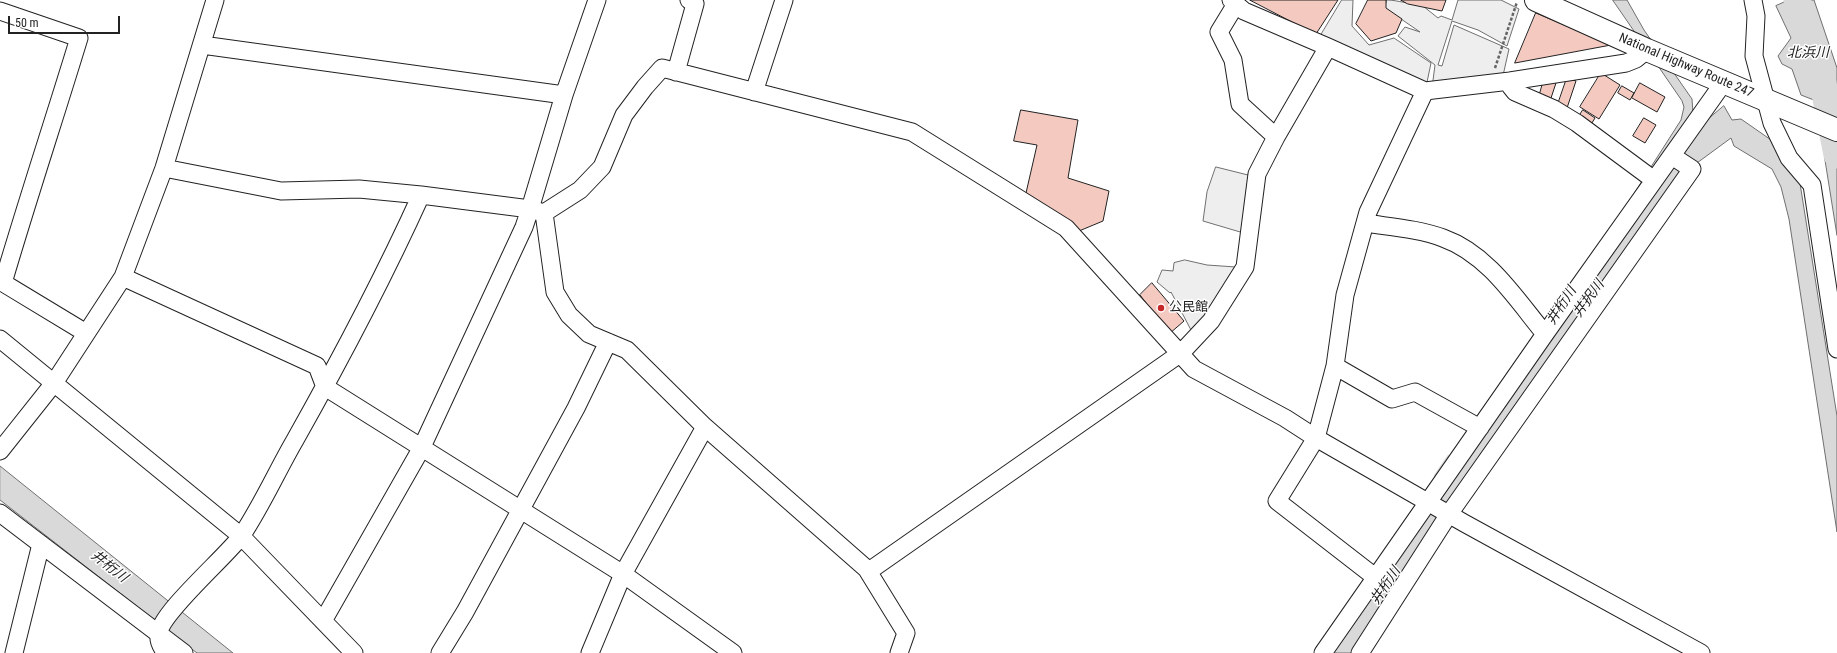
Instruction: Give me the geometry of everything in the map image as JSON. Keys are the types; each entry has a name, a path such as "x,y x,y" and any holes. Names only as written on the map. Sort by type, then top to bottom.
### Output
{"highway":[{"name":"National Highway Route 247","path":"1536,0 1648,50 1837,130"}],"street":[{"path":"0,451 54,383 123,277 164,168 215,0"},
{"path":"323,621 421,449 524,228 537,211 564,95 596,0"},
{"path":"676,72 695,4 689,0"},
{"path":"754,92 784,0"},
{"path":"1753,0 1756,16 1754,56 1772,103 1772,123 1789,158 1812,185 1837,349"},
{"path":"1276,137 1240,104 1233,60 1219,32 1234,2 1244,12 1328,47 1425,91 1489,84 1626,63 1636,59 1648,50"},
{"path":"0,10 78,38 2,282 86,333"},
{"path":"202,46 564,95"},
{"path":"537,211 555,292 569,315 589,334 627,350 705,427 869,571 1182,353 1211,322 1245,267 1257,174 1276,137 1328,47"},
{"path":"164,168 281,191 359,190 421,195 537,211 580,190 602,167 624,115 645,87 662,68 912,132 1066,228 1182,353 1194,369 1285,418 1316,438 1449,514 1700,653"},
{"path":"1510,81 1511,87 1515,92 1554,109 1577,123 1650,177"},
{"path":"1323,653 1545,334 1650,177 1672,156 1724,82"},
{"path":"1375,577 1277,501 1316,438 1336,366 1345,295 1368,212 1425,91"},
{"path":"1360,653 1449,514 1692,169 1672,156"},
{"path":"166,653 161,646 161,627 177,605 241,536 325,387 390,264 421,195"},
{"path":"1365,223 1422,232 1443,238 1462,246 1492,270 1545,334"},
{"path":"123,277 317,366 325,387 421,449 623,574 734,653"},
{"path":"0,339 241,536 354,653"},
{"path":"440,653 465,612 576,408 608,342"},
{"path":"1336,366 1392,399 1415,392 1480,428"},
{"path":"590,653 623,574 705,427"},
{"path":"0,513 41,544 161,627 184,653"},
{"path":"14,653 41,544"},
{"path":"866,568 906,633 899,653"}],"path":[{"path":"1489,84 1518,0"}],"shaded area":[{"path":"1342,0 1353,0 1352,26 1369,45 1394,38 1431,63 1426,87 1422,88 1321,35"},
{"path":"1387,0 1410,3 1418,2 1438,18 1441,16 1452,20 1458,0 1501,0 1519,9 1507,46 1478,30 1452,21 1438,65 1442,66 1454,25 1509,49 1502,80 1432,88 1435,65 1398,36 1405,27 1420,32 1385,8"},
{"path":"1216,167 1252,176 1247,234 1203,221 1207,192"},
{"path":"1185,260 1207,265 1236,267 1216,304 1191,330 1171,292 1170,293 1157,282 1162,270 1173,271 1174,263"}],"water":[{"name":"井択川","path":"1613,0 1627,0 1644,30 1692,99 1693,113 1626,206 1681,120 1684,107 1682,101"},
{"name":"北浜川","path":"1789,0 1814,0 1837,68 1837,109 1801,95 1792,69 1782,64 1778,56 1791,38 1776,6"},
{"name":"井桁川","path":"1724,106 1732,120 1741,119 1774,142 1799,177 1837,416 1837,532 1789,219 1781,187 1772,169 1734,146 1731,138 1686,171 1356,653 1333,653 1372,597 1410,538 1707,120"},
{"path":"1825,158 1837,163 1837,235"},
{"name":"井桁川","path":"0,466 233,653 197,653 0,500"}],"building":[{"path":"1250,0 1338,0 1316,34"},
{"path":"1368,0 1386,0 1386,8 1402,19 1396,33 1371,41 1356,24"},
{"path":"1401,0 1446,0 1442,11 1408,4"},
{"path":"1536,13 1611,45 1515,63"},
{"path":"1601,73 1620,85 1599,119 1580,107"},
{"path":"1567,78 1576,81 1566,111 1557,107"},
{"path":"1544,79 1557,80 1550,101 1539,97"},
{"path":"1640,83 1665,97 1657,112 1632,98"},
{"path":"1622,86 1634,93 1630,100 1618,93"},
{"path":"1021,110 1078,120 1068,178 1109,191 1103,221 1079,231 1026,193 1037,145 1014,141"},
{"path":"1583,110 1595,118 1590,126 1578,118"},
{"path":"1644,118 1656,125 1645,143 1633,136"},
{"name":"公民館","path":"1152,283 1184,321 1169,334 1140,295"}],"waterway":[{"name":"北浜川","path":"1797,0 1820,68 1837,155"},
{"path":"1436,476 1449,457"}],"place":[{"name":"公民館","path":"1161,308"}]}
